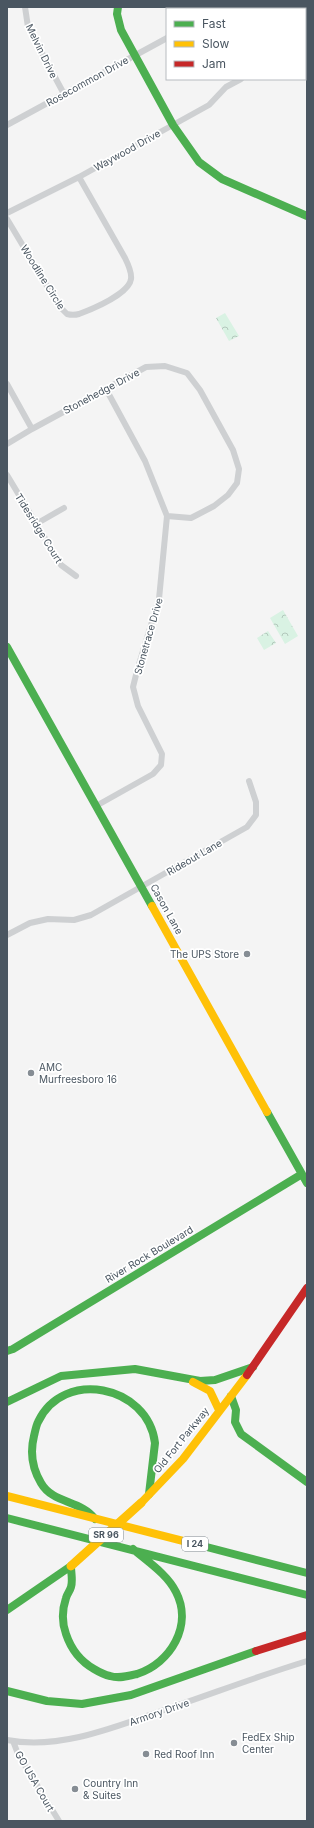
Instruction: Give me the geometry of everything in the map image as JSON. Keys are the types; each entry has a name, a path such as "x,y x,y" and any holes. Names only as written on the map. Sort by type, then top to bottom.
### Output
{"main road":[{"path":"118,7 117,14 121,30 173,125 199,162 222,179 307,216"},
{"name":"Cason Lane","path":"7,647 307,1183"},
{"name":"River Rock Boulevard","path":"7,1351 13,1349 302,1174"},
{"name":"Old Fort Parkway","path":"7,1610 71,1566 106,1536 183,1459 253,1367 307,1288"},
{"path":"7,1402 61,1376 135,1369 200,1381 215,1380 253,1367"},
{"path":"179,1377 198,1383 210,1391 219,1410"},
{"path":"95,1519 86,1510 66,1503 53,1496 45,1489 37,1476 32,1459 32,1439 35,1428 42,1415 59,1397 87,1388 104,1389 118,1392 142,1411 149,1424 154,1444 149,1494"},
{"path":"231,1396 236,1410 235,1422 241,1434 307,1482"},
{"name":"I 24","path":"7,1496 307,1573"},
{"name":"I 24","path":"7,1518 133,1549 307,1595"},
{"path":"71,1566 71,1587 66,1596 63,1613 64,1626 68,1641 76,1654 86,1664 99,1672 113,1677 142,1674 162,1661 172,1650 178,1637 181,1622 181,1608 176,1593 167,1579 133,1549"},
{"path":"7,1692 47,1701 82,1704 131,1695 224,1661 307,1635"},
{"path":"7,1687 47,1701"}],"street":[{"name":"Melvin Drive","path":"25,7 28,27 64,94"},
{"name":"Rosecommon Drive","path":"7,125 166,39"},
{"name":"Waywood Drive","path":"7,213 79,177 209,105 226,87 239,80"},
{"name":"Woodline Circle","path":"7,219 59,306 67,314 78,315 118,296 129,285 131,272 125,258 79,177"},
{"name":"Stonehedge Drive","path":"7,444 146,367 165,366 187,373 200,390 234,450 239,469 237,483 228,495 214,506 191,518 167,516"},
{"path":"7,384 32,429"},
{"name":"Stonetrace Drive","path":"96,806 153,774 161,765 162,754 138,706 133,687 159,599 167,516 146,462 106,389"},
{"name":"Tidesridge Court","path":"7,475 61,565 76,576"},
{"path":"36,524 64,508"},
{"name":"Rideout Lane","path":"7,935 30,923 48,919 74,920 91,915 247,827 256,816 256,802 249,781"},
{"name":"Armory Drive","path":"10,1740 64,1740 111,1728 307,1661"},
{"name":"GO USA Court","path":"10,1740 59,1821"}],"green space":[{"path":"225,313 239,336 229,341 216,318"},
{"path":"283,610 298,636 285,644 270,618"},
{"path":"268,631 276,643 264,650 257,638"}],"traffic: fast":[{"path":"118,7 117,14 121,30 173,125 199,162 222,179 307,216"},
{"path":"7,647 152,906"},
{"path":"267,1112 307,1183"},
{"path":"7,1351 13,1349 302,1174"},
{"path":"7,1402 61,1376 135,1369 200,1381 215,1380 253,1367"},
{"path":"95,1519 82,1508 60,1499 46,1490 41,1483 34,1466 32,1448 38,1422 50,1405 66,1394 84,1390 103,1390 121,1397 137,1408 149,1423 155,1443 149,1494"},
{"path":"231,1396 236,1410 235,1422 241,1434 307,1482"},
{"path":"7,1518 307,1595"},
{"path":"199,1545 307,1573"},
{"path":"71,1566 72,1585 66,1597 63,1616 66,1634 73,1650 84,1662 104,1674 113,1677 124,1677 137,1674 149,1669 169,1652 176,1641 180,1630 182,1617 181,1605 176,1592 168,1580 133,1549"},
{"path":"7,1610 71,1566"},
{"path":"7,1691 47,1701 82,1704 131,1695 256,1651"}],"traffic: slow":[{"path":"152,906 267,1112"},
{"path":"141,1503 183,1459 247,1375"},
{"path":"193,1382 210,1391 219,1410"},
{"path":"7,1496 199,1545"},
{"path":"71,1566 141,1503"}],"traffic: jam":[{"path":"247,1375 307,1288"},
{"path":"256,1651 307,1635"}],"place":[{"name":"The UPS Store","path":"247,954"},
{"name":"AMC Murfreesboro 16","path":"31,1073"},
{"name":"FedEx Ship Center","path":"234,1743"},
{"name":"Red Roof Inn","path":"146,1754"},
{"name":"Country Inn & Suites","path":"75,1789"}]}
